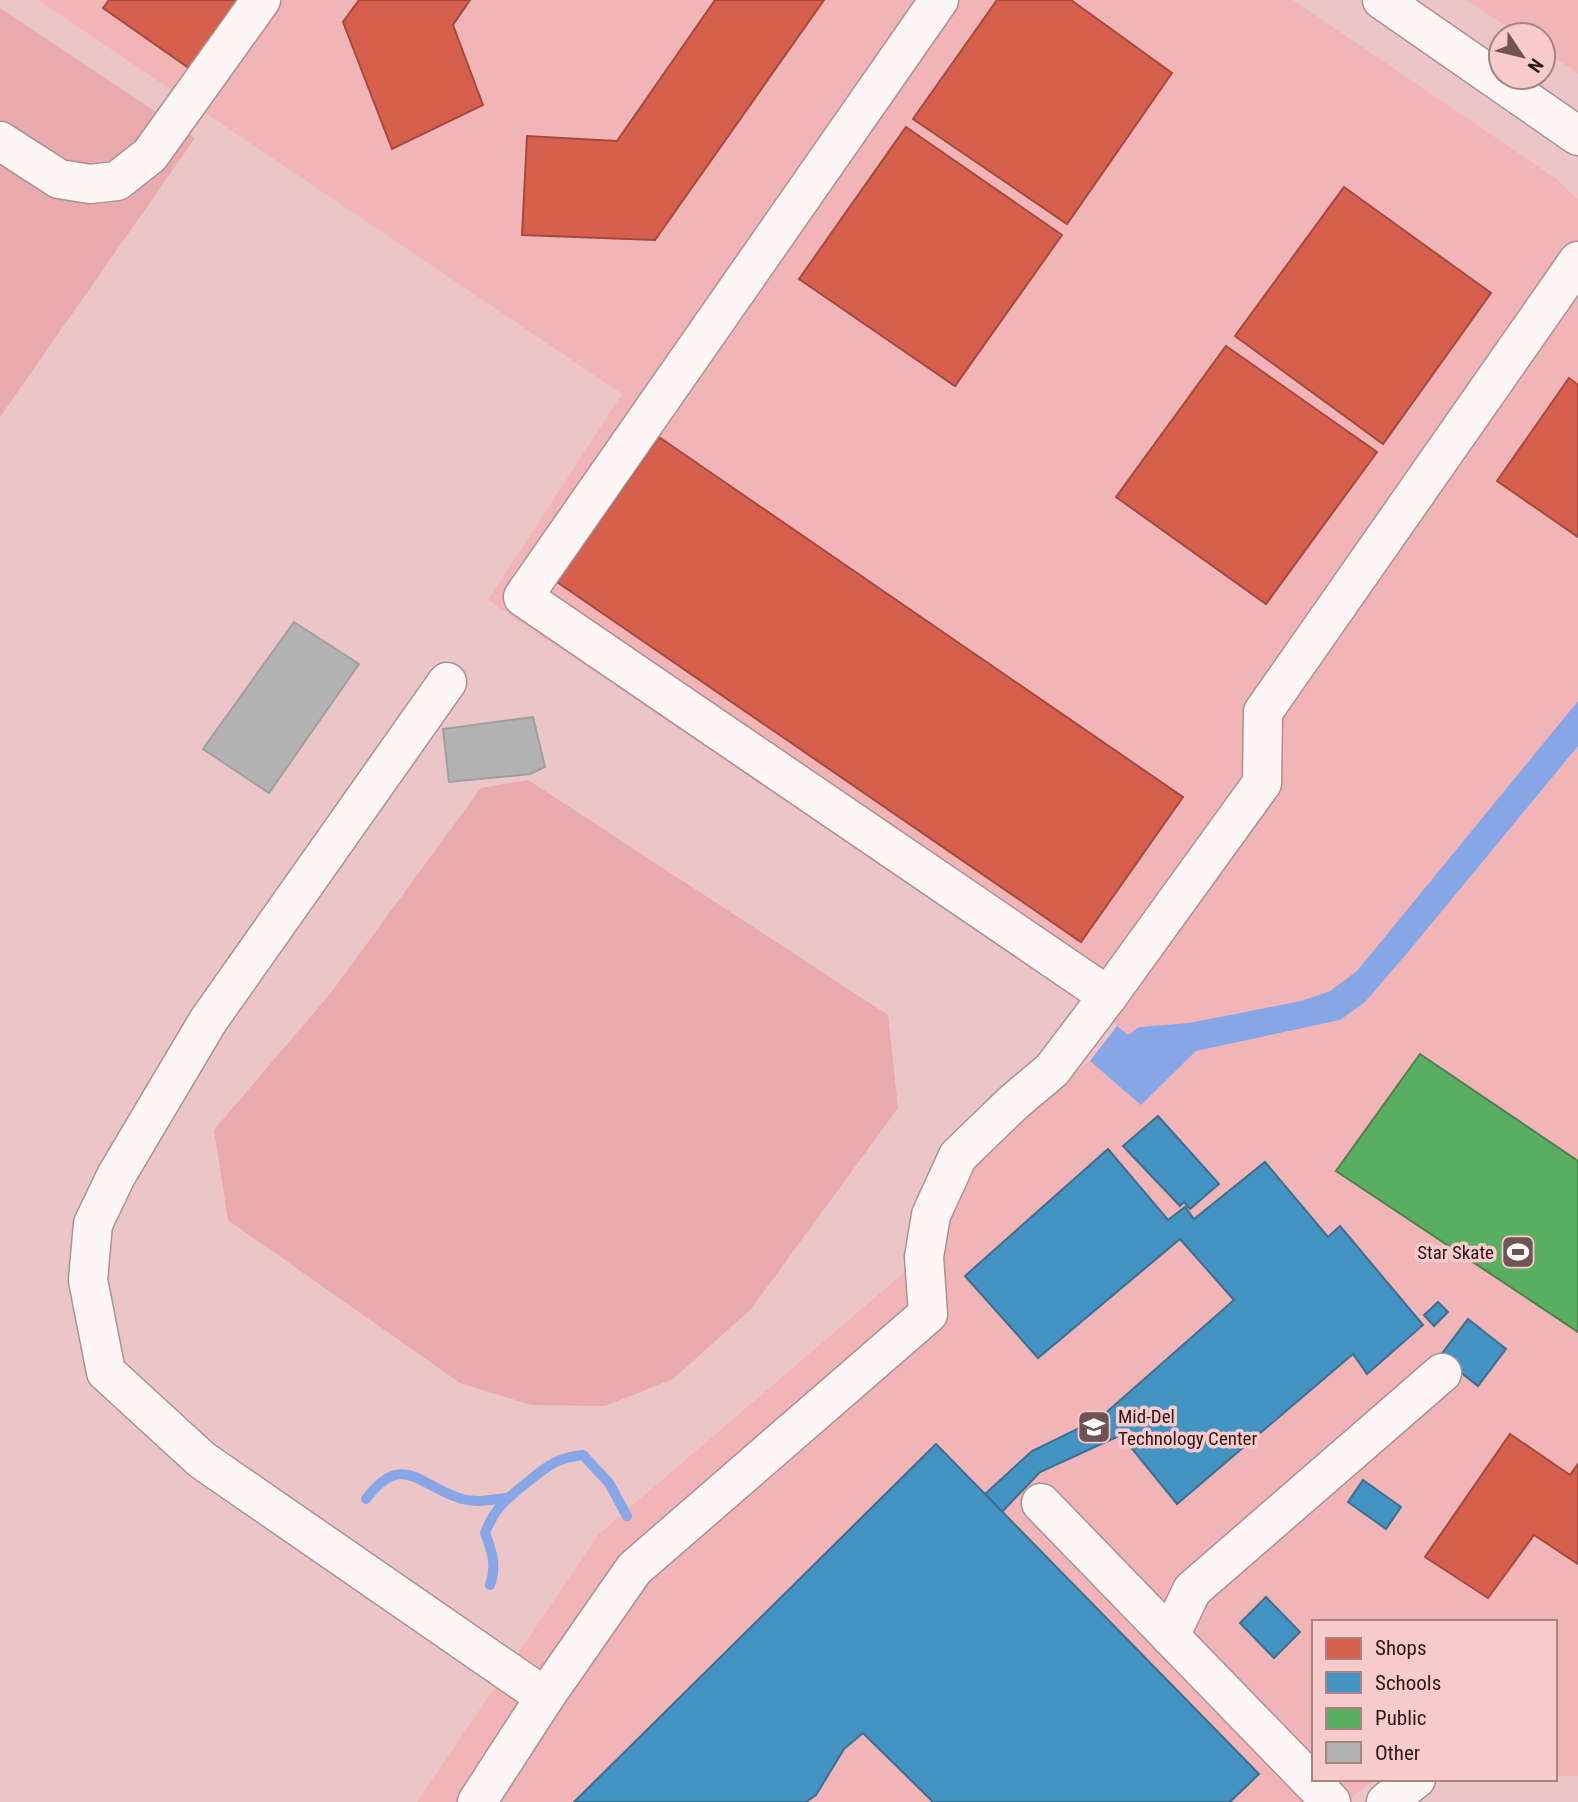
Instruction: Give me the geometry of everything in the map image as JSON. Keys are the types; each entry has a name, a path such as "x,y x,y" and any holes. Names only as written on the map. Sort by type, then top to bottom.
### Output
{"main road":[{"path":"0,141 59,180 90,184 117,181 150,155 261,0"},
{"path":"939,0 523,597 1108,996"},
{"path":"1382,0 1578,136"},
{"path":"477,1802 545,1697 634,1569 928,1314 924,1257 931,1215 958,1156 1052,1070 1262,783 1263,712 1578,261"},
{"path":"447,682 208,1020 116,1176 93,1224 88,1280 106,1372 202,1460 545,1697"},
{"path":"1170,1636 1192,1590 1441,1373"},
{"path":"1041,1503 1331,1802"},
{"path":"1386,1802 1413,1781"}],"shaded area":[{"path":"38,0 1293,0 1558,180 1578,200 1578,701 1357,971 1330,991 1301,1001 1189,1023 1139,1027 1128,1035 488,600 622,394"},
{"path":"1466,0 1578,0 1578,73 1557,59 1557,21 1498,21"},
{"path":"0,8 195,138 0,417"},
{"name":"Mid-Del Technology Center","path":"1578,746 1578,1776 1557,1776 1557,1620 1312,1620 1312,1781 1373,1781 1346,1802 417,1802 599,1534 941,1241 957,1190 1009,1124 1090,1061 1141,1105 1196,1051 1340,1020 1409,951"},
{"path":"528,780 888,1015 898,1108 751,1309 673,1379 605,1406 531,1405 460,1383 228,1220 214,1130 330,994 481,788"}],"water":[{"path":"1578,701 1578,746 1365,1002 1340,1020 1196,1051 1141,1105 1090,1061 1117,1026 1128,1035 1139,1027 1189,1023 1301,1001 1330,991 1357,971"}],"building: Shops":[{"path":"109,0 246,0 196,73 103,8"},
{"path":"359,0 470,0 453,25 483,105 392,149 343,22"},
{"path":"715,0 824,0 655,240 522,235 527,136 617,141"},
{"path":"997,0 1071,0 1172,73 1067,224 913,119"},
{"path":"906,127 1062,235 955,386 799,279"},
{"path":"1344,187 1491,293 1383,444 1235,336"},
{"path":"1226,346 1377,452 1266,604 1116,497"},
{"path":"1569,378 1578,385 1578,537 1497,481"},
{"path":"659,437 1183,797 1081,942 557,582"},
{"path":"1510,1434 1570,1475 1578,1464 1578,1564 1534,1535 1488,1598 1425,1557"}],"building: Schools":[{"path":"1158,1116 1219,1184 1190,1209 1184,1202 1180,1206 1123,1146"},
{"path":"1108,1149 1168,1220 1185,1207 1194,1219 1265,1162 1328,1237 1340,1226 1423,1325 1367,1374 1353,1354 1177,1504 1121,1435 1040,1472 1002,1512 985,1494 1032,1451 1100,1418 1234,1300 1180,1239 1038,1358 965,1276"},
{"path":"1438,1302 1448,1312 1434,1326 1424,1315"},
{"path":"1468,1319 1506,1349 1478,1386 1440,1356"},
{"path":"936,1444 1259,1774 1230,1802 933,1802 863,1733 844,1749 816,1795 806,1802 574,1802"},
{"path":"1363,1480 1401,1507 1386,1529 1348,1502"},
{"path":"1266,1597 1300,1632 1274,1658 1240,1623"}],"building: Public":[{"name":"Star Skate","path":"1420,1054 1578,1161 1578,1332 1336,1171"}],"building: Other":[{"path":"294,622 359,664 269,793 203,749"},
{"path":"533,717 545,767 530,774 449,782 443,729"}],"waterway":[{"path":"490,1585 493,1559 485,1533 489,1523 509,1497 554,1463 583,1455 609,1483 627,1516"},
{"path":"366,1499 379,1484 402,1474 462,1499 478,1501 506,1498"}],"place":[{"name":"Star Skate","path":"1518,1252"},
{"name":"Mid-Del Technology Center","path":"1094,1427"}]}
